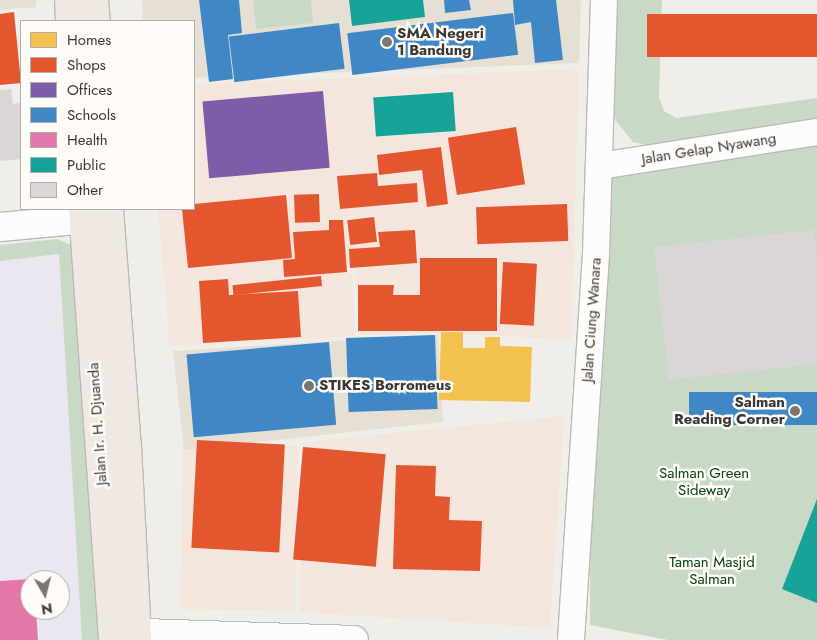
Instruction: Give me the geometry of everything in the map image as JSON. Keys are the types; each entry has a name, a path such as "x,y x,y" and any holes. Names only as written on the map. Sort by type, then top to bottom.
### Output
{"main road":[{"path":"69,0 70,20"},
{"path":"94,0 96,20"},
{"name":"Jalan Ir. H. Djuanda","path":"97,213 127,446 125,636"}],"street":[{"name":"Jalan Ciung Wanara","path":"571,640 600,166 604,0"},
{"name":"Jalan Gelap Nyawang","path":"600,166 817,132"},
{"path":"0,227 97,213"},
{"path":"125,636 354,640"}],"shaded area":[{"path":"0,0 36,0 36,7 0,10"},
{"name":"SMA Negeri 1 Bandung","path":"142,0 581,0 579,63 195,78 195,20 143,20"},
{"path":"579,69 571,340 442,333 359,335 355,267 164,281 158,210 195,210 195,84"},
{"path":"59,254 82,640 0,640 0,261"},
{"path":"352,270 355,336 169,346 165,280"},
{"name":"STIKES Borromeus","path":"438,335 443,422 184,450 173,351"},
{"path":"564,416 550,628 300,612 303,442"},
{"path":"183,444 298,446 295,611 180,609"}],"green space":[{"path":"253,0 311,0 313,23 256,29"},
{"path":"615,0 662,0 659,97 664,111 676,118 817,98 817,122 660,148 633,142 616,121 612,101"},
{"name":"Salman Green Sideway","path":"817,132 817,640 668,640 590,625 591,341 600,166"},
{"path":"57,239 73,246 109,640 82,640 59,254 0,261 0,245"}],"building: Homes":[{"path":"441,332 463,332 463,348 485,348 485,337 500,337 500,346 532,347 530,402 439,400"}],"building: Shops":[{"path":"14,12 20,83 0,85 0,14"},
{"path":"647,14 817,14 817,57 647,57"},
{"path":"516,127 525,184 457,195 448,138"},
{"path":"441,147 448,204 427,207 422,170 379,175 377,155"},
{"path":"377,173 378,186 417,183 418,202 340,209 337,176"},
{"path":"319,194 320,222 295,223 294,195"},
{"path":"286,195 292,258 188,268 182,210 195,210 195,204"},
{"path":"567,204 568,241 477,244 476,207"},
{"path":"374,217 377,242 350,245 347,220"},
{"path":"329,220 343,220 347,272 284,277 283,260 295,259 293,232 329,230"},
{"path":"415,230 417,263 350,268 349,249 380,247 378,232"},
{"path":"420,258 497,258 497,331 358,331 358,285 394,285 393,295 420,295"},
{"path":"503,262 537,264 534,326 500,324"},
{"path":"321,276 322,286 234,295 232,285"},
{"path":"228,279 229,295 298,291 301,337 203,343 199,281"},
{"path":"197,440 285,445 279,552 191,548"},
{"path":"303,447 386,454 376,567 293,560"},
{"path":"396,465 436,466 435,496 450,497 449,520 482,521 480,571 393,569"}],"building: Offices":[{"path":"323,91 330,168 209,178 202,102"}],"building: Schools":[{"path":"199,0 239,0 242,33 228,35 233,79 209,82"},
{"path":"444,0 469,0 471,10 445,13"},
{"path":"513,0 556,0 563,60 535,63 531,22 515,25"},
{"path":"513,13 518,55 352,75 347,33"},
{"path":"339,23 345,69 234,82 229,37"},
{"path":"435,335 438,409 349,412 346,338"},
{"path":"329,342 336,425 194,437 187,354"},
{"path":"689,392 817,392 817,425 689,425"}],"building: Health":[{"path":"20,580 20,620 37,620 38,640 0,640 0,581"}],"building: Public":[{"path":"349,0 423,0 425,17 352,26"},
{"path":"453,92 456,131 376,136 373,98"},
{"path":"817,499 817,603 782,589"}],"building: Other":[{"path":"11,89 13,104 20,103 20,159 0,161 0,90"},
{"path":"814,230 817,253 817,364 669,380 654,247"}],"place":[{"name":"SMA Negeri 1 Bandung","path":"387,42"},
{"name":"STIKES Borromeus","path":"309,386"},
{"name":"Salman Reading Corner","path":"795,411"}],"park label":[{"name":"Taman Masjid Salman","path":"712,570"}]}
